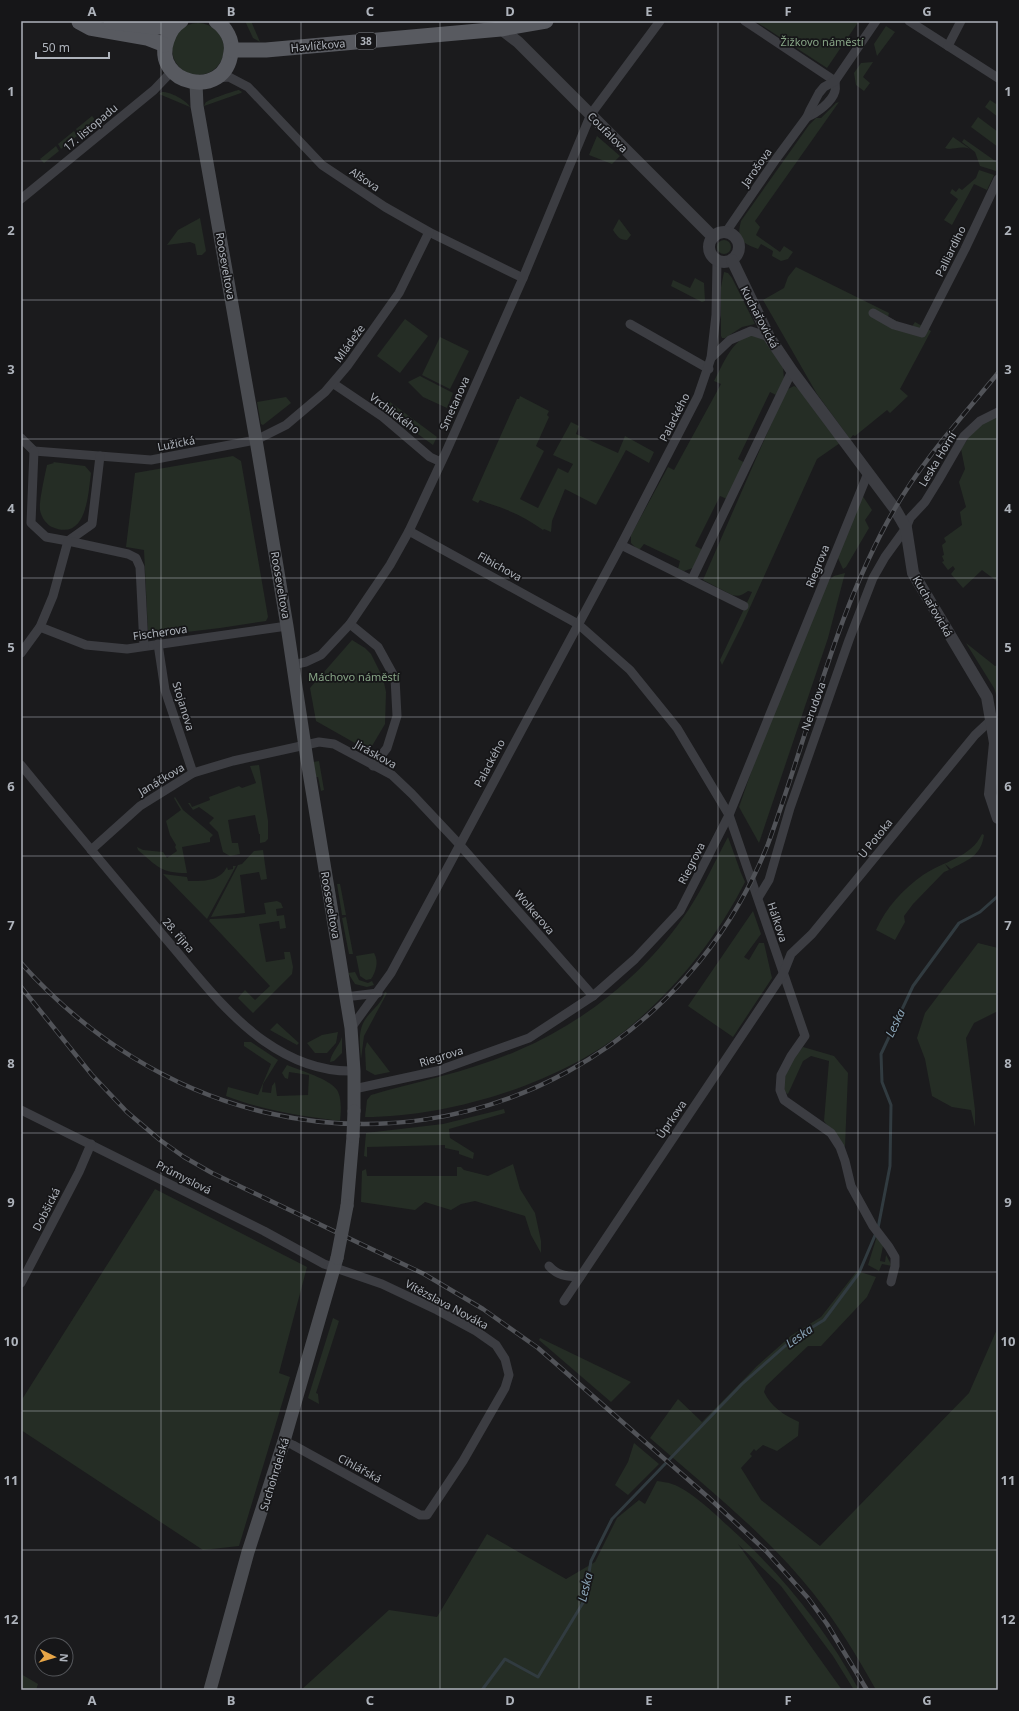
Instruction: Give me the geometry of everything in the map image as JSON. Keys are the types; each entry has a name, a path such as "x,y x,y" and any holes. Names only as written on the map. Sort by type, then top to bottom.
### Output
{"main road":[{"path":"79,21 90,28 148,38 165,45"},
{"path":"104,21 155,27 177,24"},
{"path":"177,24 165,45 167,60 173,70 186,80 196,83 216,78 229,63 232,50 228,34 217,21"},
{"name":"38","path":"497,25 546,21"},
{"name":"Havlíčkova","path":"232,50 266,50 497,25"},
{"name":"Rooseveltova","path":"196,83 197,106 256,440 351,1028 354,1071 354,1111 347,1206"},
{"name":"Suchohrdelská","path":"210,1690 248,1552 284,1441 336,1263 347,1206"}],"street":[{"name":"Smetanova","path":"292,665 306,662 321,655 350,624 386,571 409,530 441,462 523,278 591,114 660,21"},
{"path":"745,21 836,81"},
{"name":"Jarošova","path":"726,232 807,117 815,114 828,102 835,92 836,81 876,21"},
{"path":"909,21 998,78"},
{"path":"948,46 961,21"},
{"name":"Coufalova","path":"497,25 518,42 713,237"},
{"name":"17. listopadu","path":"21,199 154,90 173,70"},
{"name":"Alšova","path":"216,78 229,77 248,87 322,165 385,207 429,232 523,278"},
{"name":"Palliardiho","path":"873,313 894,325 922,333 998,179"},
{"name":"Mládeže","path":"256,440 286,425 334,384 399,293 429,232"},
{"path":"721,232 726,232 734,236 738,244 737,255 732,260 722,262 717,261 710,254 710,241 721,232"},
{"name":"Kuchařovická","path":"732,260 769,337 792,371 895,509 906,528 914,573 987,697 995,743 990,794 998,818"},
{"name":"Palackého","path":"351,1028 378,993 391,973 621,545 698,396 709,369 711,358 716,315 717,261"},
{"path":"630,324 709,369"},
{"path":"711,358 730,340 751,332 769,337"},
{"path":"692,579 792,371"},
{"name":"Vrchlického","path":"334,384 383,417 430,457 441,462"},
{"name":"Leska Horní","path":"906,528 910,518 925,502 964,436 980,421 998,412"},
{"path":"21,438 34,451 31,522 46,537 128,554 136,558 140,567 144,646"},
{"name":"Lužická","path":"34,451 151,460 256,440"},
{"path":"21,653 40,627 53,596 68,541 92,524 100,456"},
{"name":"Riegrova","path":"354,1089 437,1071 529,1038 593,996 635,959 680,911 728,815 868,473"},
{"name":"Nerudova","path":"758,898 769,880 790,808 849,640 873,578 885,557 906,528"},
{"name":"Fibichova","path":"409,530 578,624"},
{"path":"621,545 744,606"},
{"path":"350,624 378,647 394,678 397,716 387,748 373,766"},
{"name":"Hálkova","path":"578,624 630,670 678,728 728,815 805,1036 790,1056 781,1076 780,1090 784,1100 831,1133 840,1147 851,1186 873,1226 895,1258 895,1266 891,1282"},
{"name":"Fischerova","path":"40,627 86,645 127,649 287,626"},
{"name":"Stojanova","path":"158,644 165,690 193,773"},
{"name":"U Potoka","path":"783,974 791,954 812,934 975,734 991,720"},
{"name":"Jiráskova","path":"305,746 327,742 334,744 392,775 459,844"},
{"name":"Janáčkova","path":"91,850 140,806 193,773 232,762 305,746"},
{"name":"28. října","path":"21,765 91,850 223,1004 245,1026 265,1041 306,1063 327,1070 354,1071"},
{"name":"Wolkerova","path":"459,844 593,996"},
{"name":"Úprkova","path":"564,1301 783,974"},
{"path":"345,997 378,993"},
{"name":"Průmyslová","path":"21,1110 264,1231 324,1264 336,1263"},
{"name":"Dobšická","path":"21,1283 79,1172 91,1144"},
{"name":"Vítězslava Nováka","path":"336,1263 437,1310 486,1338 496,1345 502,1353 508,1369 507,1383 498,1400 463,1461 429,1513 425,1516"},
{"path":"549,1266 561,1276 580,1278"},
{"name":"Cihlářská","path":"284,1441 420,1515 425,1516"}],"green space":[{"path":"245,21 251,21 260,42 253,38"},
{"name":"Žižkovo náměstí","path":"755,21 859,21 827,68"},
{"path":"193,23 203,23 217,30 224,44 224,54 217,68 203,75 193,75 183,71 176,64 172,54 172,44 176,34 183,27"},
{"path":"886,26 895,32 877,56 874,44"},
{"path":"873,62 863,77 870,83 864,91 856,85 854,73 861,63"},
{"path":"239,90 242,92 241,93 204,106 206,102 210,100"},
{"path":"162,92 170,93 178,97 190,107 159,94"},
{"path":"990,100 996,104 998,100 998,117 985,107"},
{"path":"839,102 755,221 760,227 756,235 780,252 784,246 793,252 788,259 781,261 772,256 773,251 761,244 758,249 744,243 739,233 741,221 809,125 816,118 821,118 836,103"},
{"path":"92,116 96,121 79,134 76,129"},
{"path":"978,117 998,132 998,147 971,127"},
{"path":"74,131 77,136 61,149 58,144"},
{"path":"597,136 620,156 612,164 589,155"},
{"path":"953,137 970,149 945,148"},
{"path":"964,139 998,163 996,171 980,166 975,152 962,142"},
{"path":"56,146 59,151 44,163 40,159"},
{"path":"979,170 994,175 987,190 974,184 952,225 944,220 958,199 950,193 952,189 956,192 959,188 962,190 976,178"},
{"path":"200,218 206,251 202,255 197,255 195,244 190,242 167,245 178,230"},
{"path":"619,219 631,235 627,240 617,236 613,230"},
{"path":"721,240 727,240 731,244 731,250 727,254 721,254 717,250 717,244"},
{"path":"796,267 889,313 888,317 911,328 915,322 931,331 900,389 908,396 890,413 887,410 855,436 853,435 850,439 817,394 763,300 784,288 788,277"},
{"path":"724,272 728,273 732,278 755,324 742,327 725,338 722,338 721,287"},
{"path":"695,278 704,283 705,301 702,302 671,286 673,280 690,288"},
{"path":"405,319 428,336 400,373 377,356"},
{"path":"747,336 756,336 764,339 783,367 784,379 776,395 770,392 738,459 745,463 727,499 720,496 695,546 701,549 701,552 693,568 684,571 678,569 680,561 644,544 640,549 637,549 631,543 631,535 668,467 674,470 721,384 714,381 731,350 736,344"},
{"path":"440,337 469,351 450,389 422,375"},
{"path":"420,376 453,393 447,408 423,397 408,382"},
{"path":"794,386 800,389 840,443 817,459 742,625 722,665 720,660 752,592 748,591 742,595 734,596 703,580 786,390"},
{"path":"520,396 549,411 547,415 549,417 536,446 544,451 520,499 538,508 558,468 568,473 573,464 553,455 571,422 579,426 576,434 618,453 625,436 654,452 649,463 626,450 596,505 565,489 552,521 551,532 544,529 543,530 517,514 480,500 478,503 472,500 517,399 519,399"},
{"path":"286,397 291,403 263,425 261,424 257,402"},
{"path":"390,402 437,437 433,445 389,413 387,409"},
{"path":"998,415 998,582 982,570 963,588 951,574 955,569 953,566 948,570 942,562 944,561 942,556 944,555 942,545 946,542 944,538 962,525 960,512 966,507 959,482 965,469 961,449 980,421"},
{"path":"233,456 241,461 268,617 266,621 153,636 148,631 144,550 126,547 135,473"},
{"path":"53,462 85,466 91,473 89,492 84,514 79,522 72,528 64,530 52,527 48,524 43,518 40,510 41,494 47,465 54,463"},
{"path":"862,495 872,510 865,520 869,528 846,567 843,569 837,556"},
{"path":"845,573 828,638 759,843 739,807 756,758 827,582 834,576"},
{"name":"Máchovo náměstí","path":"352,640 365,648 371,654 383,678 386,692 385,724 369,751 316,721 310,688"},
{"path":"966,643 995,666 998,665 998,699 994,688"},
{"path":"319,761 324,790 321,791 313,762"},
{"path":"259,765 268,821 268,839 265,842 260,843 260,834 255,815 228,820 232,843 238,843 240,854 230,856 223,852 218,832 209,823 214,818 199,807 193,810 188,803 190,803 192,807 210,800 209,797 239,786 242,788 256,783 250,766"},
{"path":"175,797 183,810 213,835 210,838 210,842 182,847 187,873 171,872 160,868 138,850 137,847 143,850 163,852 167,858 177,851 166,821 181,810 174,798"},
{"path":"982,834 984,835 977,853 951,869 945,864 949,870 944,872 913,904 904,916 905,922 895,940 876,930 890,907 909,886 931,870 964,854 977,842"},
{"path":"728,837 745,882 722,922 696,959 666,994 632,1025 605,1045 574,1063 541,1079 506,1092 470,1103 434,1111 365,1117 367,1100 371,1095 464,1070 519,1050 544,1038 592,1009 635,973 673,932 705,882"},
{"path":"263,850 267,879 261,880 259,872 240,875 245,913 211,917 238,865 242,864 254,851"},
{"path":"233,866 236,866 207,919 163,874 187,877 188,881 205,881 220,876 227,867 228,870 233,869"},
{"path":"337,884 340,884 346,915 342,915"},
{"path":"277,901 281,903 283,908 276,909 277,916 284,915 286,928 280,929 279,921 259,924 266,962 285,959 284,952 290,952 293,967 292,974 253,1013 238,998 245,990 255,1000 270,986 209,921 210,919 237,918 266,914 264,903"},
{"path":"753,911 761,934 744,957 749,960 759,943 764,943 772,978 733,1037 688,1006"},
{"path":"346,917 353,954 349,954 342,918"},
{"path":"978,943 998,948 998,1011 974,1023 966,1038 975,1110 975,1127 971,1110 952,1107 932,1096 925,1059 917,1038 925,1013"},
{"path":"374,953 377,963 375,970 371,979 366,980 360,976 356,956"},
{"path":"355,972 359,980 368,983 372,981 374,985 367,987 355,984 348,973"},
{"path":"385,992 387,993 364,1036 361,1059 360,1032 367,1017 380,1002"},
{"path":"277,1023 299,1043 297,1045 270,1030"},
{"path":"338,1032 336,1043 327,1053 315,1053 307,1043 322,1035"},
{"path":"342,1037 342,1053 334,1061 330,1062 332,1056"},
{"path":"244,1042 251,1042 278,1060 263,1084 262,1092 271,1093 272,1086 275,1082 277,1096 308,1095 309,1075 289,1072 288,1079 285,1078 282,1073 287,1065 306,1072 328,1082 337,1090 340,1097 340,1121 282,1112 226,1096 228,1087 258,1095 271,1064 244,1046"},
{"path":"367,1042 390,1072 375,1075 366,1070 365,1049"},
{"path":"803,1047 834,1056 848,1073 845,1147 824,1121 829,1061 811,1056 803,1061 788,1094 784,1092 784,1078 788,1067"},
{"path":"504,1109 505,1113 449,1129 450,1138 474,1153 473,1159 459,1154 459,1151 445,1148 445,1145 367,1147 367,1157 364,1156 366,1133 443,1124"},
{"path":"513,1164 520,1189 535,1213 541,1241 541,1253 531,1235 525,1216 475,1201 461,1204 451,1210 425,1202 415,1210 361,1202 362,1171 366,1169 367,1176 457,1176 457,1167 461,1167 464,1170 488,1176"},
{"path":"155,1189 307,1267 279,1373 290,1377 239,1546 203,1550 21,1430 21,1401"},
{"path":"877,1236 883,1246 880,1261 885,1262 886,1255 892,1266 882,1264 879,1271 868,1265"},
{"path":"857,1271 876,1277 867,1297 821,1346 808,1346 766,1386 764,1392 770,1402 783,1413 799,1422 798,1436 777,1451 763,1445 756,1451 754,1449 750,1454 752,1456 741,1468 761,1500 820,1546 969,1393 998,1327 998,1690 876,1690 854,1652 822,1604 795,1571 756,1531 650,1438 678,1399 702,1422 757,1366 792,1335 821,1317"},
{"path":"333,1318 339,1321 316,1393 318,1394 319,1404 308,1398"},
{"path":"540,1338 631,1382 611,1402 539,1340"},
{"path":"634,1443 659,1464 628,1495 615,1485 628,1462"},
{"path":"657,1481 666,1482 679,1487 702,1502 766,1563 801,1602 817,1623 832,1644 859,1690 854,1690 833,1656 781,1586 738,1544 842,1690 301,1690 389,1610 437,1617 487,1534 566,1579 595,1562 617,1518 639,1500 645,1504"},
{"path":"21,1674 38,1684 36,1690 21,1690"}],"waterway":[{"name":"Leska","path":"878,1228 890,1166 891,1105 882,1082 881,1054 913,986 959,923 980,912 998,896"},
{"name":"Leska","path":"482,1690 505,1659 538,1677 584,1601 591,1561 612,1519 742,1384 793,1339 824,1320 859,1273 876,1233"}],"railway":[{"path":"21,963 46,990 73,1014 102,1037 132,1057 164,1075 198,1091 232,1103 268,1113 347,1124 424,1120 499,1102 568,1072 631,1029 686,977 733,915 768,844 839,631 873,549 894,510 917,474 998,373"},
{"path":"21,987 92,1075 127,1112 160,1140 184,1157 212,1173 424,1274 483,1309 538,1348 708,1497 766,1551 808,1598 827,1624 867,1690"}]}
